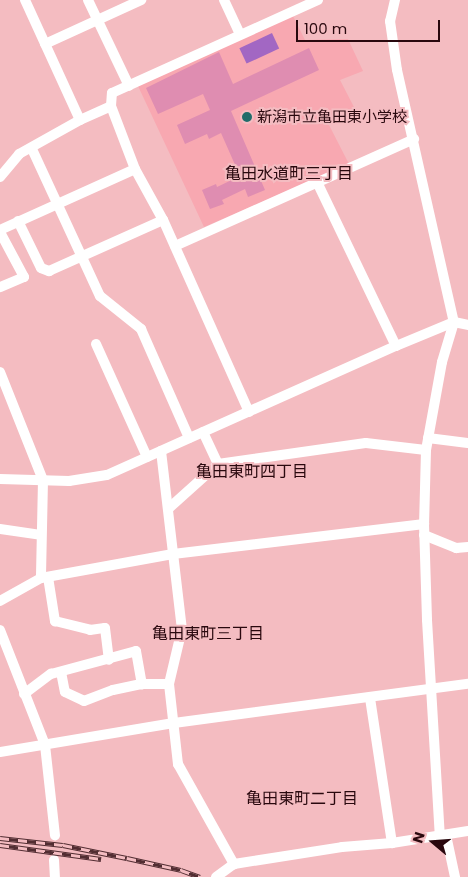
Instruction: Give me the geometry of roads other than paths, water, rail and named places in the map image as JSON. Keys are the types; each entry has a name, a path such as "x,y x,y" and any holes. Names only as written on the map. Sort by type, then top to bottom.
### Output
{"street":[{"path":"25,0 80,120"},
{"path":"88,0 129,86"},
{"path":"45,44 141,0"},
{"path":"224,0 240,36"},
{"path":"249,412 163,220 135,169 111,106 112,94 318,0"},
{"path":"395,0 390,21 392,42 454,322 442,362 426,450 424,535 431,690 443,836 455,877"},
{"path":"0,177 20,154 80,120 111,106"},
{"path":"175,246 414,139"},
{"path":"32,148 100,296 141,329 189,438"},
{"path":"0,287 24,277 0,231 57,203 135,169"},
{"path":"317,182 396,346"},
{"path":"18,221 41,268 49,272 163,220"},
{"path":"0,479 69,480 107,475 396,346 454,322 468,325"},
{"path":"96,344 146,457"},
{"path":"0,372 43,480 41,535 44,578 55,621 90,630 105,628 109,660"},
{"path":"203,432 218,464"},
{"path":"428,438 468,443"},
{"path":"168,509 218,464 366,444 426,450"},
{"path":"161,451 182,628 169,684 178,764 234,864"},
{"path":"0,601 44,578 173,554 424,524"},
{"path":"0,529 41,535"},
{"path":"424,535 456,548 468,547"},
{"path":"0,630 44,745 55,834"},
{"path":"24,694 51,674 109,660 136,651 142,684"},
{"path":"61,672 65,692 84,701 113,690 142,684 169,684"},
{"path":"0,752 174,724 468,684"},
{"path":"370,698 392,843"},
{"path":"216,877 234,864 342,847 392,843 468,831"},
{"path":"54,860 55,877"}],"railway":[{"path":"0,838 63,845 181,870 200,877"},
{"path":"0,845 101,859"}],"place":[{"name":"新潟市立亀田東小学校","path":"247,117"}],"district":[{"name":"亀田水道町三丁目","path":"289,174"},
{"name":"亀田東町四丁目","path":"252,472"},
{"name":"亀田東町三丁目","path":"208,634"},
{"name":"亀田東町二丁目","path":"302,799"}]}
